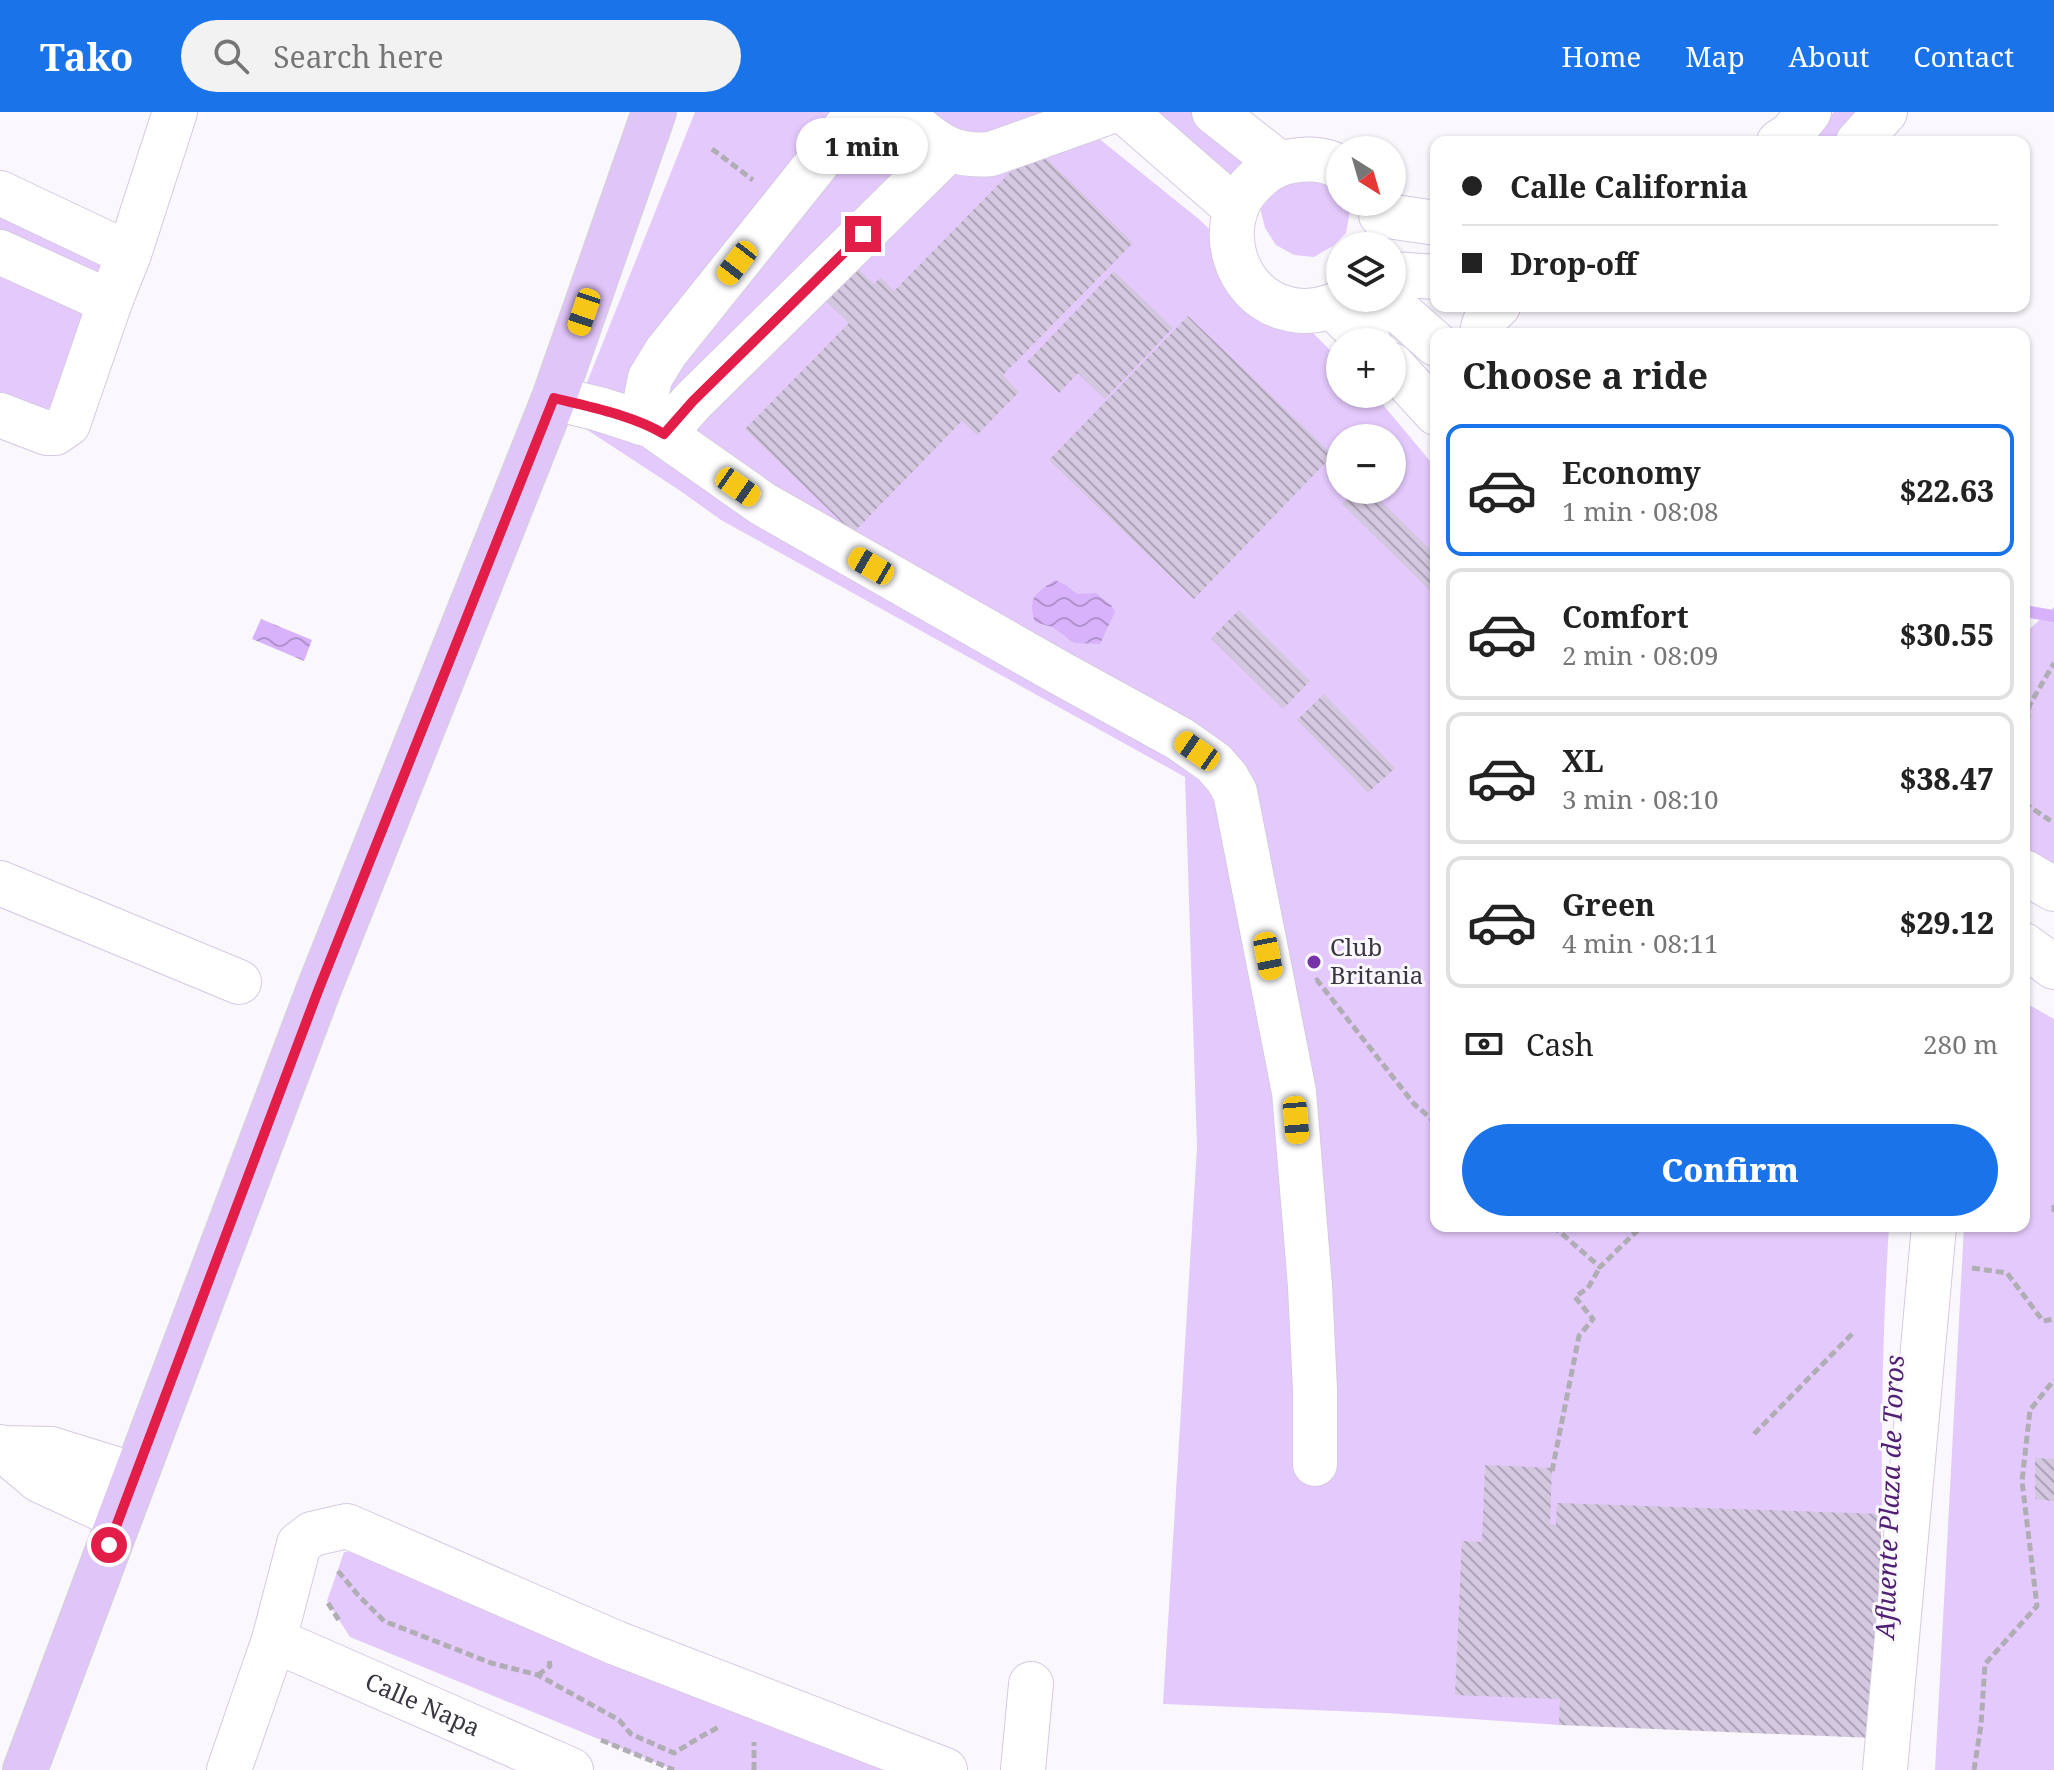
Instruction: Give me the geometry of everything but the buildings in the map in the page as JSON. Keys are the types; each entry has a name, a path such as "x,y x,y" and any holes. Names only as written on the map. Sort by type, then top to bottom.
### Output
{"main road":[{"path":"25,1770 318,991 554,398 654,112"}],"street":[{"path":"0,415 47,433 55,433 68,424 129,254 175,112"},
{"path":"652,428 650,378 666,352 855,116 863,112"},
{"path":"898,112 948,150 974,156 991,154 1109,112"},
{"path":"1125,112 1235,208"},
{"path":"1214,112 1280,164"},
{"path":"1788,136 1809,112"},
{"path":"1863,136 1885,112"},
{"path":"652,428 693,401 948,150"},
{"path":"1326,162 1304,159 1280,164 1261,174 1235,208 1231,233 1234,258 1245,279 1262,297 1284,308 1309,311 1326,306"},
{"path":"0,193 129,254"},
{"path":"1379,221 1430,223"},
{"path":"0,252 110,302"},
{"path":"1406,275 1430,277"},
{"path":"1400,312 1430,339"},
{"path":"1406,380 1430,406"},
{"path":"554,398 599,409 652,428 763,504 1180,739 1214,763 1227,778 1235,792 1294,1092 1310,1286 1315,1464"},
{"path":"2030,875 2054,889"},
{"path":"0,883 239,982"},
{"path":"2030,949 2054,967"},
{"path":"1885,1770 1932,1244"},
{"path":"1,1448 51,1449 135,1475"},
{"path":"1,1448 39,1480 119,1517"},
{"path":"229,1770 274,1640 299,1544 312,1534 347,1526 616,1643 945,1770"},
{"name":"Calle Napa","path":"274,1640 571,1770"},
{"path":"1023,1770 1031,1684"}],"path":[{"path":"712,149 752,179"},
{"path":"2030,704 2054,663"},
{"path":"2030,807 2054,823"},
{"path":"1305,985 1317,980 1414,1104 1430,1118"},
{"path":"2054,1205 2054,1212"},
{"path":"1560,1232 1600,1267"},
{"path":"1552,1471 1579,1336 1593,1319 1575,1297 1588,1288 1600,1267 1636,1232"},
{"path":"1932,1244 2007,1273 2043,1321 2054,1319"},
{"path":"1754,1434 1853,1333"},
{"path":"1974,1770 1985,1664 2037,1606 2022,1481 2030,1410 2054,1380"},
{"path":"337,1571 384,1621 491,1663 538,1675 619,1720 631,1734 674,1753 725,1725"},
{"path":"753,1737 754,1770"}],"shaded area":[{"name":"Club Britania","path":"695,112 1066,112 1200,220 1326,346 1326,408 1386,408 1399,424 1326,424 1326,504 1406,504 1406,432 1430,461 1430,1232 1889,1232 1883,1370 1882,1514 1559,1725 1386,1713 1163,1704 1197,1147 1185,777 721,520 572,420"},
{"path":"1141,112 1199,112 1261,161 1242,186"},
{"path":"1834,112 1865,112 1845,136 1809,136"},
{"path":"1296,166 1326,180 1326,216 1349,216 1346,232 1326,232 1326,250 1314,257 1294,255 1276,245 1265,228 1260,207"},
{"path":"0,217 114,262 58,403 42,411 0,396"},
{"path":"2054,607 2054,907 2030,895 2030,629"},
{"path":"2030,1005 2054,1019 2054,1770 1935,1770 1964,1232 2030,1232"},
{"path":"357,1551 887,1770 674,1770 350,1637 327,1601 344,1552"}],"water":[{"path":"1055,580 1077,594 1096,593 1111,605 1115,612 1100,644 1075,643 1052,627 1035,622 1032,607 1035,596"},
{"path":"261,619 312,640 304,661 252,639"}],"waterway":[{"name":"Afluente Plaza de Toros","path":"2030,612 2054,616"}],"place":[{"name":"Club Britania","path":"1314,962"}],"route":[{"path":"109,1545 318,991 554,398 652,426 664,434 693,401 863,234"}]}
